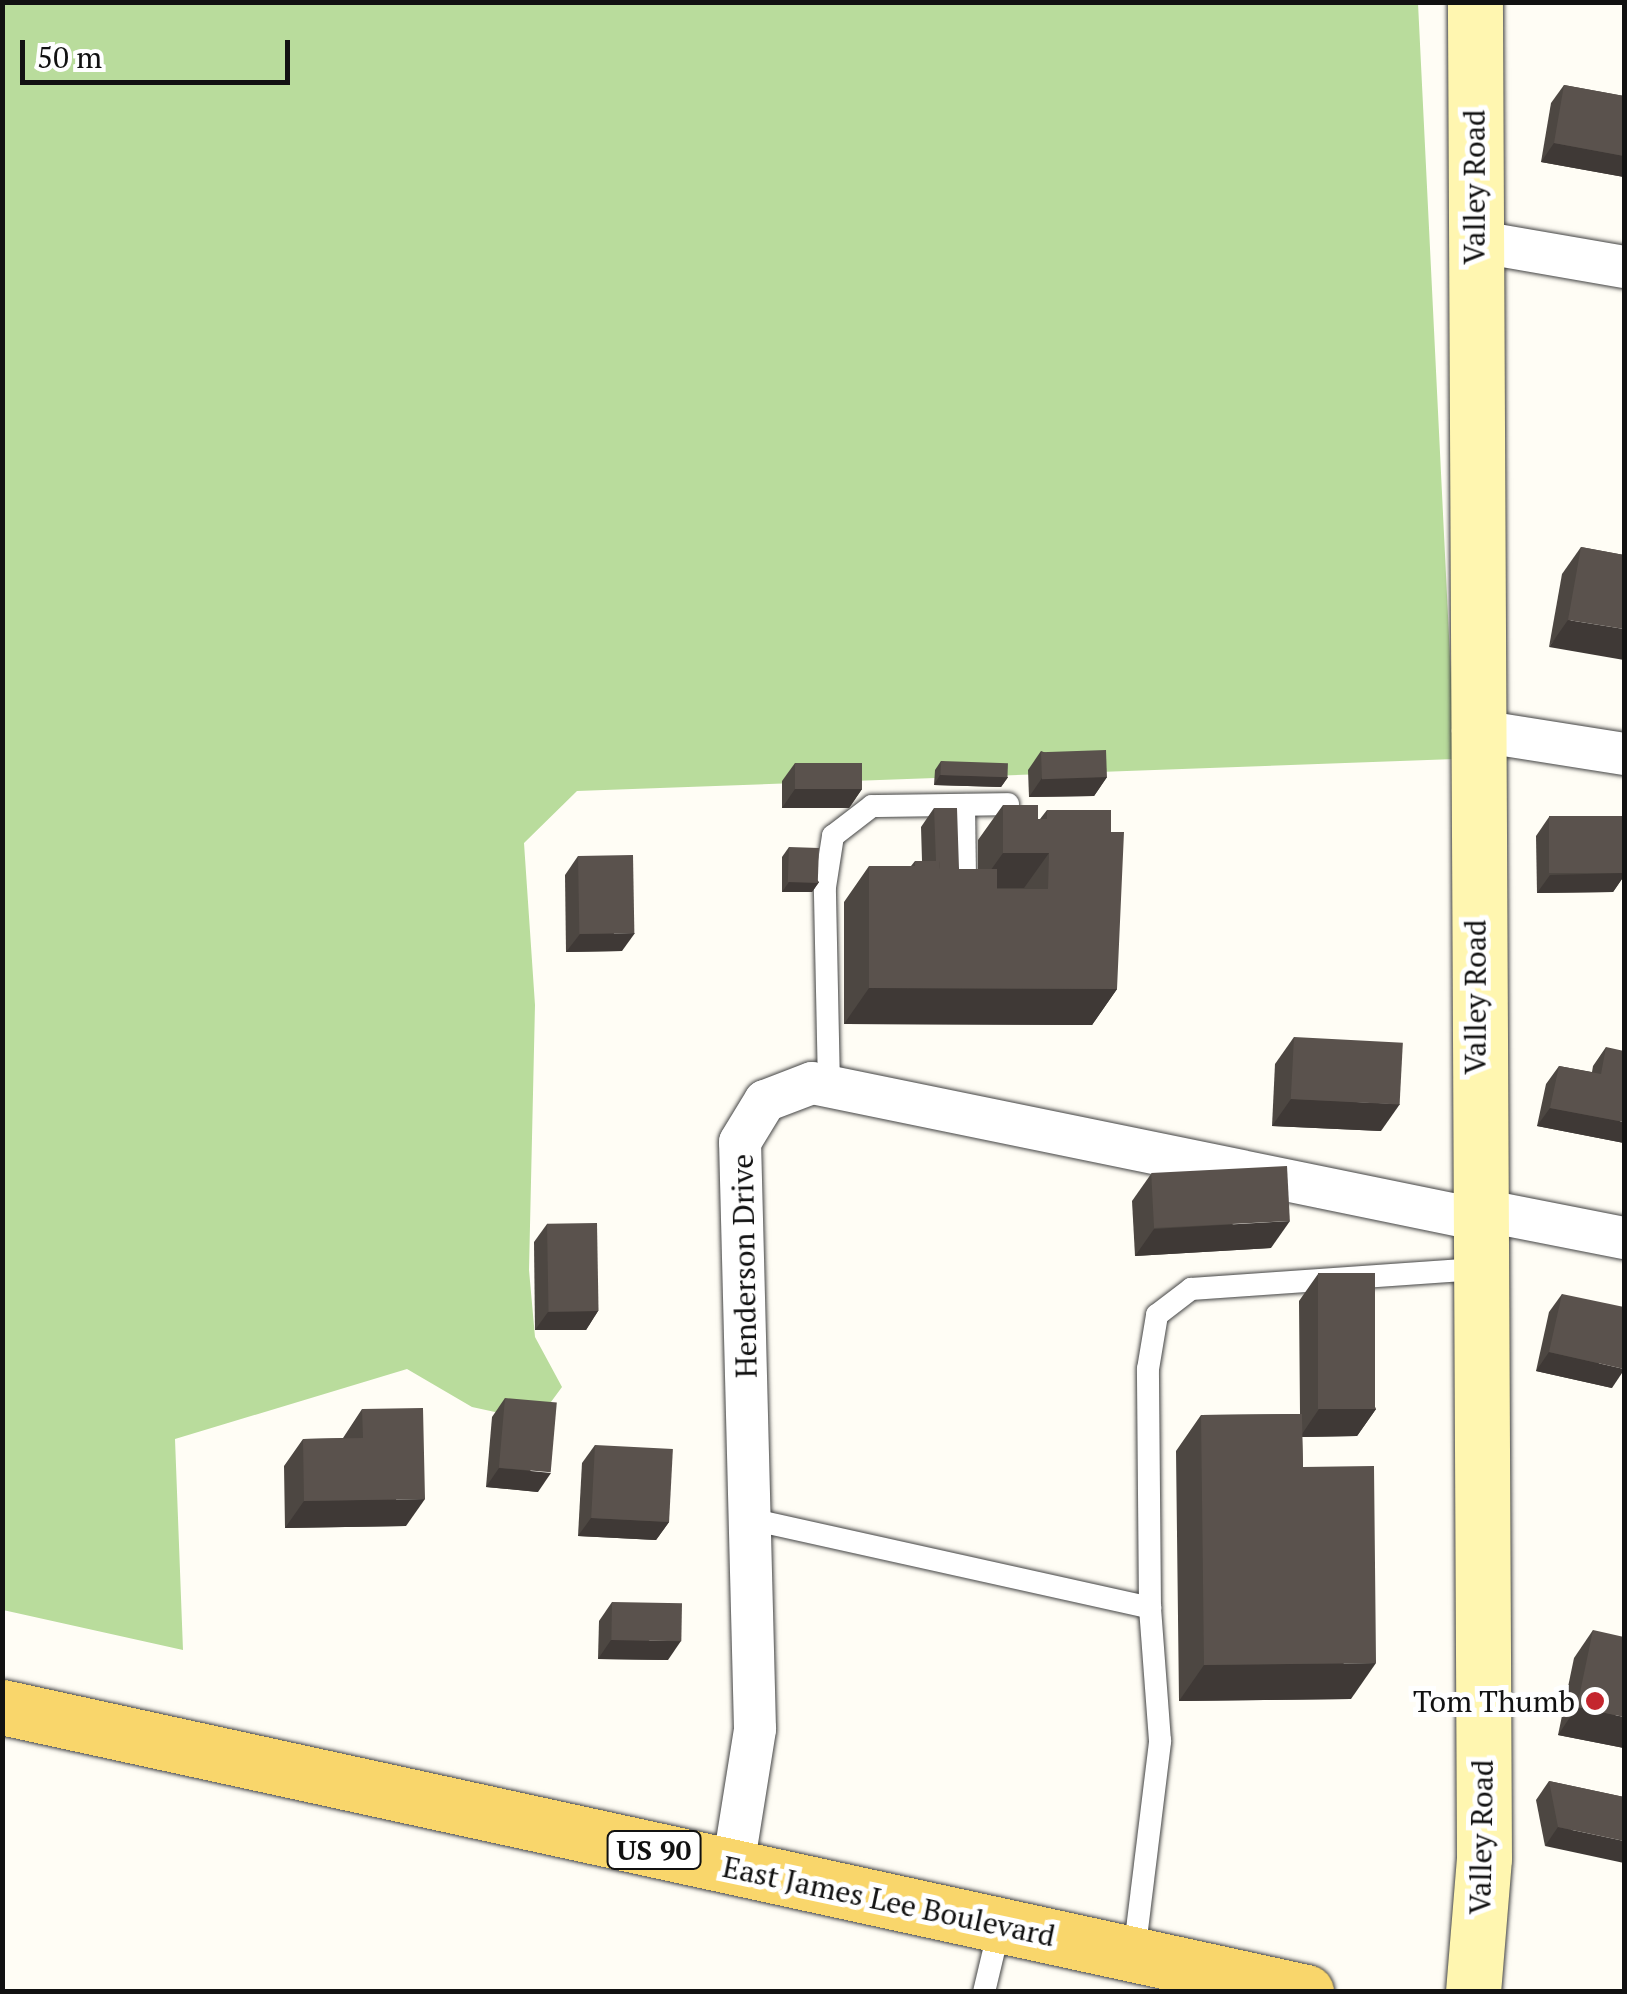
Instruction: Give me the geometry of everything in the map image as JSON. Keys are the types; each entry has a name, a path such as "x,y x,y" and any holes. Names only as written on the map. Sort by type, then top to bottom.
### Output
{"main road":[{"name":"East James Lee Boulevard","path":"2,1707 1306,1992"}],"street":[{"name":"Valley Road","path":"1473,1992 1484,1858 1474,730 1475,2"},
{"path":"1474,241 1624,267"},
{"path":"1474,730 1624,754"},
{"name":"Henderson Drive","path":"734,1867 755,1729 740,1142 755,1113 779,1090 830,1086 1477,1233 1624,1238"}],"lane":[{"path":"964,804 965,878"},
{"path":"830,1086 826,886 833,836 872,806 1008,804"},
{"path":"1134,1954 1160,1741 1150,1608 1148,1369 1157,1315 1191,1289 1477,1233"},
{"path":"750,1519 1150,1608"},
{"path":"984,1992 1000,1925"}],"green space":[{"path":"3,3 1418,3 1455,759 577,791 524,843 535,1005 529,1270 535,1337 562,1387 537,1421 472,1407 407,1369 175,1439 183,1650 3,1610"}],"building":[{"path":"1564,85 1624,96 1624,156 1554,143"},
{"path":"1581,547 1624,555 1624,629 1568,620"},
{"path":"1106,750 1107,777 1042,779 1041,752"},
{"path":"941,761 1008,763 1007,777 941,775"},
{"path":"795,763 862,763 862,789 795,789"},
{"path":"1003,805 1038,805 1038,819 1047,819 1047,810 1111,810 1111,832 1124,832 1117,989 869,988 869,866 915,866 915,861 939,861 940,869 997,869 997,889 1048,889 1049,853 1003,853"},
{"path":"934,808 957,808 959,869 940,869 936,861"},
{"path":"1549,816 1624,816 1624,873 1549,873"},
{"path":"789,847 819,848 818,883 788,882"},
{"path":"633,855 634,933 579,934 578,856"},
{"path":"1294,1037 1403,1043 1400,1105 1291,1099"},
{"path":"1606,1047 1624,1051 1624,1122 1550,1108 1559,1066 1601,1074"},
{"path":"1287,1166 1290,1221 1154,1228 1151,1173"},
{"path":"597,1223 599,1311 549,1312 547,1224"},
{"path":"1318,1273 1375,1273 1375,1409 1318,1409"},
{"path":"1562,1294 1624,1307 1624,1369 1549,1352"},
{"path":"505,1398 557,1403 551,1472 499,1468"},
{"path":"423,1408 425,1499 304,1501 303,1439 363,1438 362,1409"},
{"path":"1302,1414 1303,1467 1374,1466 1376,1663 1204,1665 1201,1415"},
{"path":"595,1445 673,1449 669,1522 591,1518"},
{"path":"612,1602 682,1603 681,1641 611,1640"},
{"path":"1593,1630 1624,1637 1624,1717 1577,1707"},
{"path":"1549,1781 1624,1797 1624,1841 1558,1827"}],"place":[{"name":"Tom Thumb","path":"1595,1701"}]}
